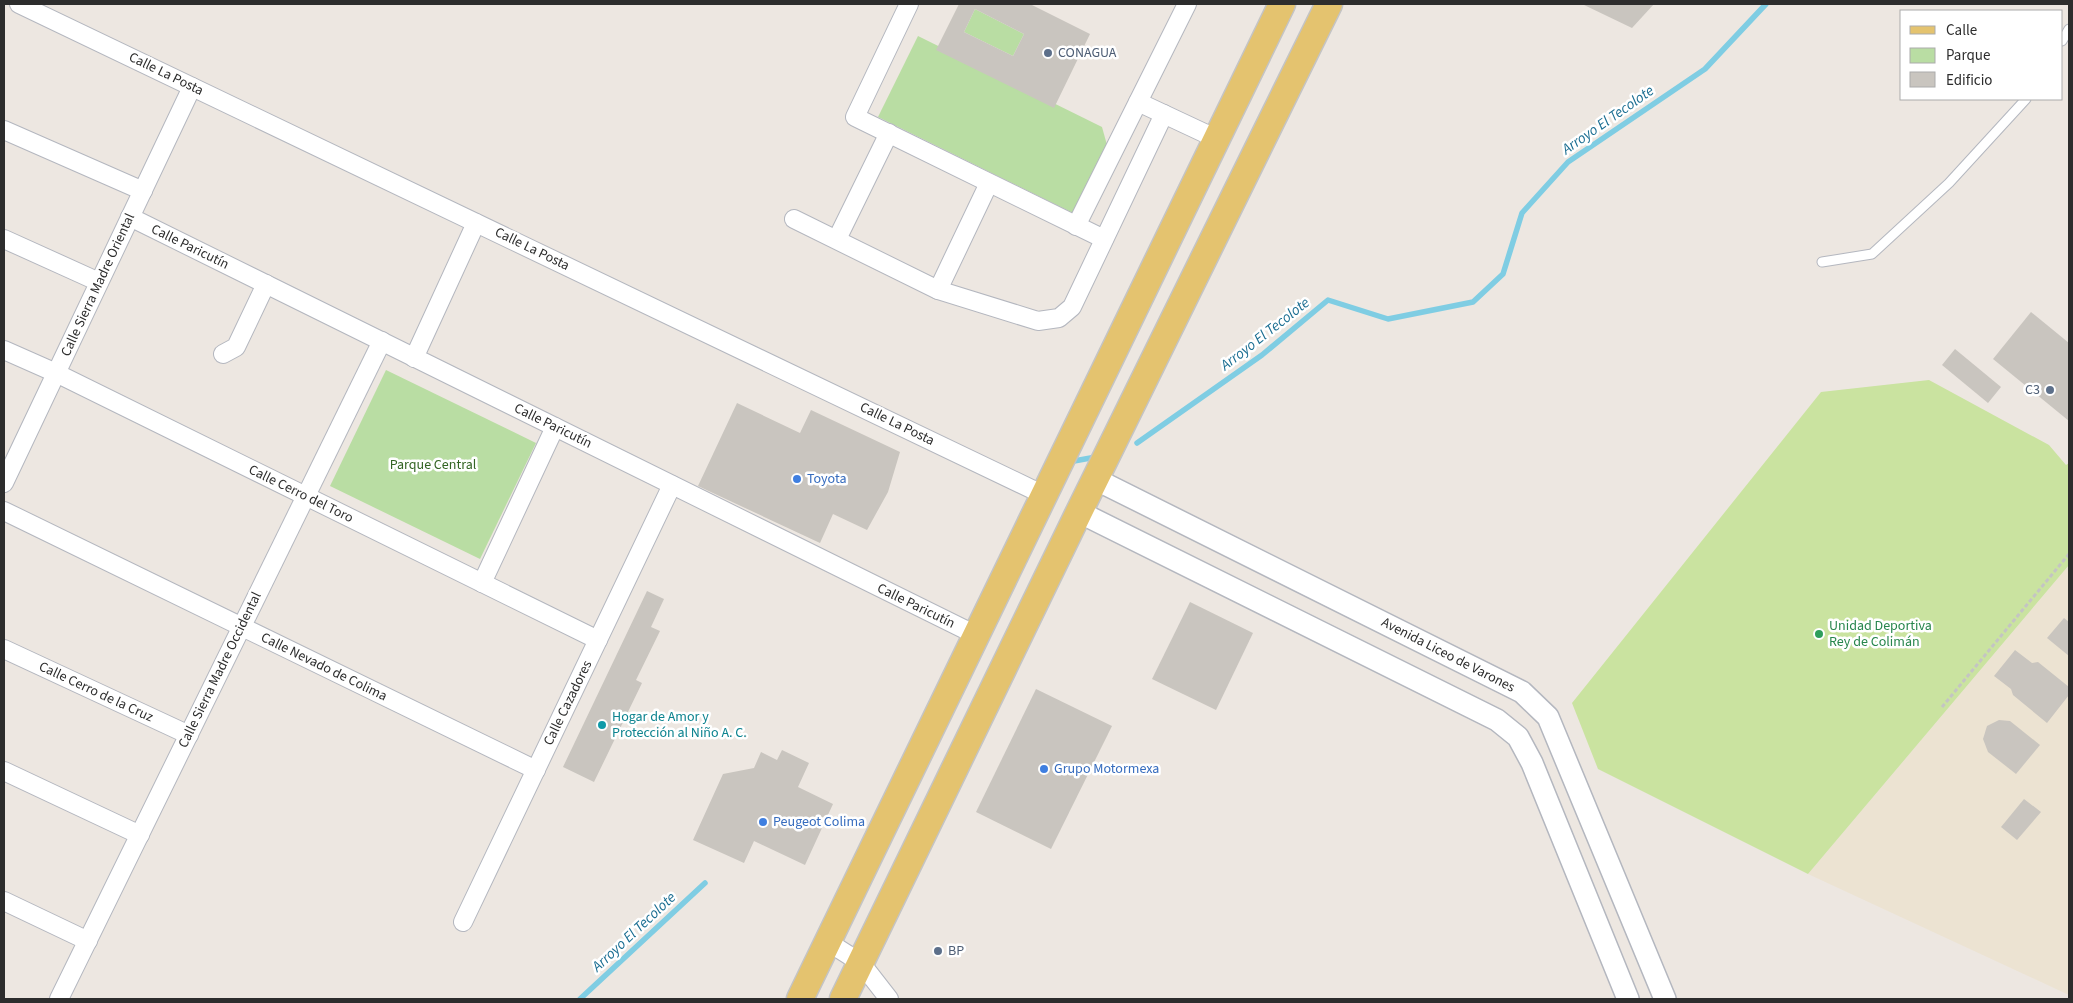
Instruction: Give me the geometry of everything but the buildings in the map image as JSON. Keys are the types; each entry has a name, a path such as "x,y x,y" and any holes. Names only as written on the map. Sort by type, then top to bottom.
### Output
{"main road":[{"path":"800,999 1282,4"},
{"path":"843,999 1079,512 1329,4"},
{"path":"1096,390 1131,406"}],"street":[{"name":"Calle La Posta","path":"19,4 1044,495"},
{"path":"909,4 855,117 1104,239"},
{"path":"1076,226 1187,4"},
{"name":"Calle Sierra Madre Oriental","path":"4,483 192,86"},
{"path":"1138,102 1217,139"},
{"path":"794,219 938,290 1038,321 1059,318 1072,308 1164,114"},
{"path":"4,130 142,191"},
{"path":"837,239 889,134"},
{"path":"938,290 989,183"},
{"name":"Calle Paricutín","path":"130,217 976,635"},
{"path":"414,358 476,223"},
{"path":"4,239 99,282"},
{"path":"223,354 236,347 266,284"},
{"name":"Calle Sierra Madre Occidental","path":"59,999 382,342"},
{"name":"Calle Cerro del Toro","path":"4,350 56,373 598,640"},
{"path":"482,582 555,427"},
{"name":"Avenida Liceo de Varones","path":"1096,479 1522,692 1548,717 1665,999"},
{"name":"Calle Cazadores","path":"463,922 672,485"},
{"name":"Calle Nevado de Colima","path":"4,511 536,770"},
{"path":"1079,512 1496,720 1518,737 1532,763 1628,999"},
{"name":"Calle Cerro de la Cruz","path":"4,649 188,735"},
{"path":"1532,763 1563,751"},
{"path":"4,771 140,835"},
{"path":"4,901 88,941"},
{"path":"828,942 861,963 889,999"}],"lane":[{"path":"1822,262 1872,254 1948,183 2025,100"}],"path":[{"path":"1942,707 2069,554"}],"shaded area":[{"path":"2069,565 2069,995 1808,874"}],"green space":[{"path":"975,9 1024,34 1013,56 964,32"},
{"path":"918,36 1102,127 1107,145 1073,213 878,117"},
{"name":"Parque Central","path":"386,370 536,443 480,559 330,486"},
{"name":"Unidad Deportiva Rey de Colimán","path":"1929,380 2049,445 2066,465 2069,463 2069,565 1808,874 1598,769 1572,703 1821,392"}],"waterway":[{"name":"Arroyo El Tecolote","path":"1137,443 1262,355 1328,300 1388,319 1473,302 1503,274 1522,213 1568,162 1705,69 1766,4"},
{"name":"Arroyo El Tecolote","path":"1074,461 1096,457"},
{"name":"Arroyo El Tecolote","path":"580,999 705,883"}],"place":[{"name":"CONAGUA","path":"1048,53"},
{"name":"C3","path":"2050,390"},
{"name":"Toyota","path":"797,479"},
{"name":"Unidad Deportiva Rey de Colimán","path":"1819,634"},
{"name":"Hogar de Amor y Protección al Niño A. C.","path":"602,725"},
{"name":"Grupo Motormexa","path":"1044,769"},
{"name":"Peugeot Colima","path":"763,822"},
{"name":"BP","path":"938,951"}]}
